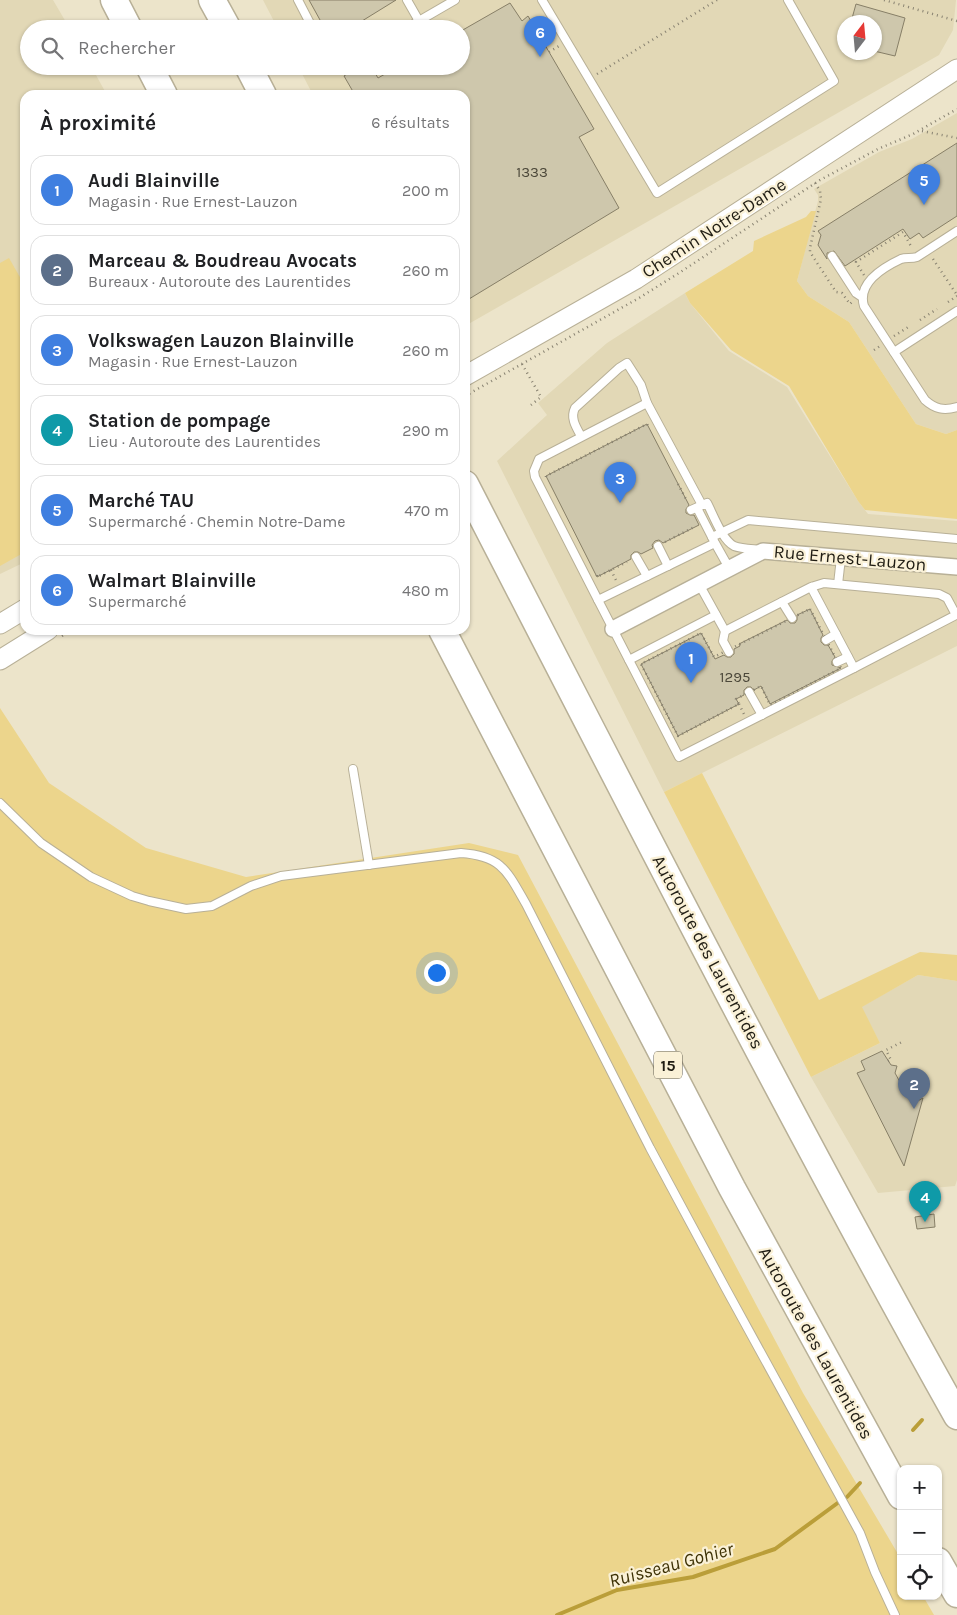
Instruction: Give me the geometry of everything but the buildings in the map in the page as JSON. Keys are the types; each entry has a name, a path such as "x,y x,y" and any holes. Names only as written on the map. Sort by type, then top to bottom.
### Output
{"highway":[{"path":"114,0 124,20"},
{"path":"212,0 223,20"},
{"path":"154,75 161,90"},
{"path":"253,75 260,90"},
{"name":"Autoroute des Laurentides","path":"470,494 673,887 856,1232 957,1416"},
{"name":"Autoroute des Laurentides","path":"445,635 732,1188 897,1489"},
{"path":"942,1568 957,1594"}],"street":[{"name":"Chemin Notre-Dame","path":"470,373 636,279 957,68"},
{"name":"Rue Ernest-Lauzon","path":"613,629 759,552 771,551 957,568"},
{"path":"2,621 20,612"},
{"path":"0,660 40,635"}],"lane":[{"path":"298,0 308,20"},
{"path":"406,0 418,20"},
{"path":"421,20 455,0"},
{"path":"542,0 657,193 834,81 788,0"},
{"path":"957,231 917,257 904,258 878,274 866,285 862,297 864,306 921,394 930,404 942,409 957,407"},
{"path":"832,256 856,293 862,297"},
{"path":"894,352 957,311"},
{"path":"581,436 574,422 573,412 575,408 619,368 627,364 641,385 647,403 699,506 713,540 729,568"},
{"path":"647,403 543,456 539,459 534,471 535,477 679,757 956,615 947,598 939,594 820,583 725,631"},
{"path":"699,506 730,543 735,546 771,551"},
{"path":"598,600 668,566 713,540 722,532 748,520 957,539"},
{"path":"658,546 668,566"},
{"path":"636,557 646,576"},
{"path":"838,584 841,558"},
{"path":"699,584 725,631 722,641 728,652"},
{"path":"811,587 854,668"},
{"path":"782,602 792,618"},
{"path":"629,660 716,614"},
{"path":"826,640 836,634"},
{"path":"837,662 848,656"},
{"path":"749,692 762,715"},
{"path":"353,769 369,865"},
{"path":"0,803 41,843 91,876 132,896 186,908 212,906 266,880 281,876 461,854 474,854 492,860 505,870 526,904 663,1173 860,1533 875,1572 896,1615"}],"path":[{"path":"589,79 716,0"},
{"path":"884,0 957,21"},
{"path":"549,52 554,49"},
{"name":"Chemin Notre-Dame","path":"470,393 616,311 679,273 815,183 878,149 921,130 957,109"},
{"path":"921,130 957,138"},
{"path":"815,183 820,190 821,199 810,252 836,292 842,292"},
{"path":"859,267 856,262 903,232 912,248 917,245"},
{"path":"931,255 957,296 948,302"},
{"path":"920,320 937,309"},
{"path":"892,338 910,326"},
{"path":"522,364 541,397 531,405"},
{"path":"550,484 546,476 647,424 651,433"},
{"path":"658,546 699,525 699,506 678,484"},
{"path":"593,568 598,577 636,557"},
{"path":"714,657 701,633 641,664 678,736 739,704 736,699"},
{"path":"888,1061 891,1060 886,1050 904,1041"},
{"path":"918,1100 926,1072"},
{"path":"924,1206 926,1216"}],"shaded area":[{"path":"0,0 53,0 65,20 20,20 20,75 96,75 104,90 20,90 20,564 0,574"},
{"path":"263,0 956,0 953,30 939,55 470,323 470,90 310,90 303,75 470,75 470,20 273,20"},
{"path":"957,113 957,430 946,434 916,424 849,322 808,296 797,281 818,201 818,195 814,189 879,152 912,139"},
{"path":"811,211 816,211 797,281 808,296 849,322 916,424 946,434 957,430 957,519 865,510 789,386 731,350 690,303 685,293 753,251 754,241 806,217"},
{"path":"9,258 20,277 20,555 0,566 0,263"},
{"path":"685,293 690,303 729,351 787,387 868,514 957,521 957,646 664,792 497,461 547,415 538,403 607,343"},
{"path":"0,708 49,783 146,848 246,877 469,843 518,855 803,1393 897,1552 897,1600 925,1600 934,1615 0,1615"},
{"path":"702,773 819,1000 920,952 957,955 957,981 918,975 862,1007 880,1043 811,1077 664,792"},
{"path":"918,975 957,981 957,1180 955,1186 878,1193 811,1077 880,1043 861,1007"}],"waterway":[{"name":"Ruisseau Gohier","path":"913,1430 922,1420"},
{"name":"Ruisseau Gohier","path":"847,1497 860,1483"},
{"name":"Ruisseau Gohier","path":"557,1615 617,1590 693,1577 775,1549 839,1502"}],"place":[{"name":"Walmart Blainville","path":"540,57"},
{"name":"Marché TAU","path":"924,205"},
{"name":"Volkswagen Lauzon Blainville","path":"620,503"},
{"name":"Audi Blainville","path":"691,683"},
{"name":"Marceau & Boudreau Avocats","path":"914,1109"},
{"name":"Station de pompage","path":"925,1222"}]}
